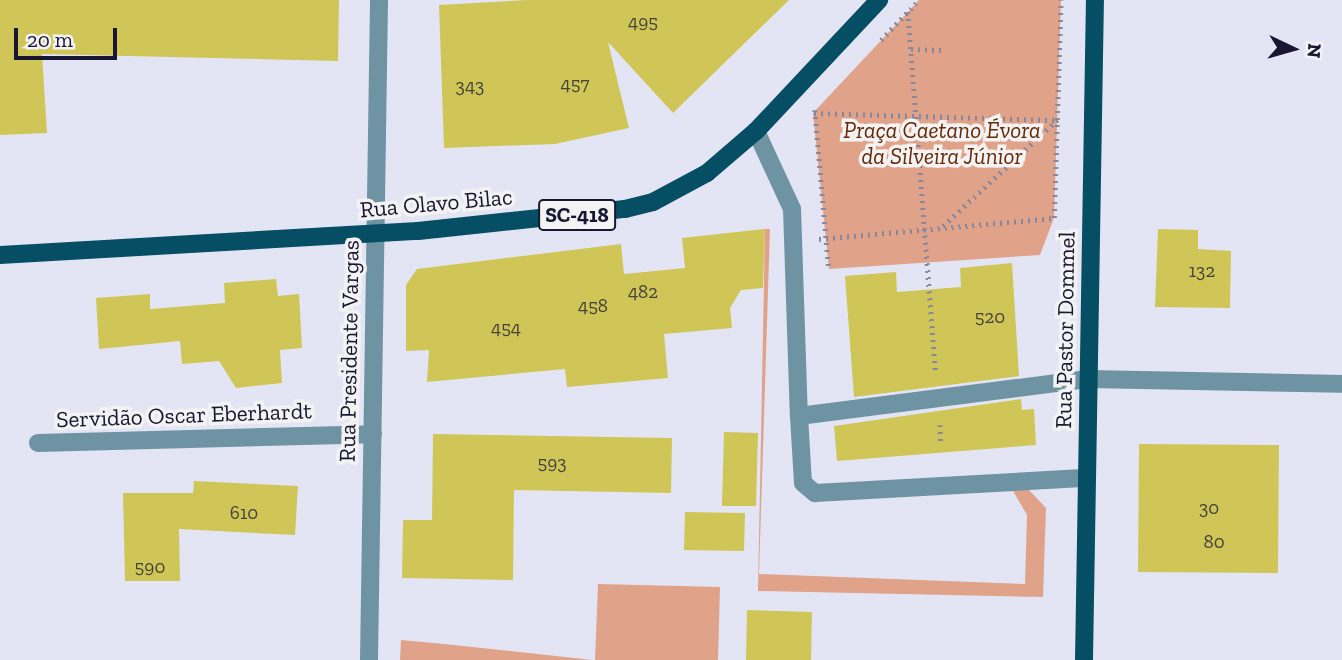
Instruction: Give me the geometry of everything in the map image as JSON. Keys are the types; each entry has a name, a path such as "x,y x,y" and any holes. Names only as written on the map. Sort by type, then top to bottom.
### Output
{"main road":[{"name":"Rua Olavo Bilac","path":"0,255 376,234 625,209 677,192 756,131 879,0"},
{"name":"Rua Pastor Dommel","path":"1084,660 1094,0"}],"street":[{"name":"Rua Presidente Vargas","path":"369,660 379,0"},
{"path":"756,131 792,209 803,483 815,492 1087,478"},
{"path":"799,416 938,402 1088,379 1342,384"},
{"name":"Servidão Oscar Eberhardt","path":"38,443 373,434"}],"path":[{"path":"880,42 919,0"},
{"path":"826,238 1055,218 1061,0"},
{"path":"908,12 941,445"},
{"path":"911,49 941,50"},
{"path":"822,103 813,113 829,269"},
{"path":"813,113 1057,120"},
{"path":"941,228 1057,120"}],"green space":[{"name":"Praça Caetano Évora da Silveira Júnior","path":"919,0 1061,0 1054,218 1040,255 829,269 813,113"},
{"path":"765,229 770,229 759,574 1025,584 1027,515 1012,489 1029,490 1046,508 1043,597 758,591"},
{"path":"598,584 720,587 718,660 595,660"},
{"path":"401,640 444,644 593,660 400,660"}],"building":[{"path":"0,0 339,0 338,61 42,54 47,133 0,135"},
{"path":"527,0 789,0 673,113 608,42 629,128 555,144 444,148 439,5"},
{"path":"765,229 763,288 741,290 730,308 732,328 664,334 668,378 567,387 565,369 427,382 429,350 406,351 406,285 417,269 621,244 624,274 685,268 682,238"},
{"path":"1158,229 1198,230 1198,249 1231,251 1230,308 1155,307"},
{"path":"1012,263 1019,376 854,397 845,276 896,272 897,292 961,287 960,268"},
{"path":"276,279 278,296 299,294 302,348 280,350 282,383 236,388 219,361 182,364 180,341 99,349 96,298 150,294 150,309 225,303 224,283"},
{"path":"1021,399 1022,410 1034,409 1036,445 837,461 834,426"},
{"path":"724,432 758,433 756,506 722,506"},
{"path":"433,434 672,438 671,493 514,490 513,580 402,578 403,520 432,520"},
{"path":"1139,444 1279,445 1278,573 1138,572"},
{"path":"194,481 298,486 295,535 179,529 180,581 125,581 123,493 193,493"},
{"path":"685,512 745,513 744,551 684,550"},
{"path":"747,610 812,612 811,660 746,660"}]}
